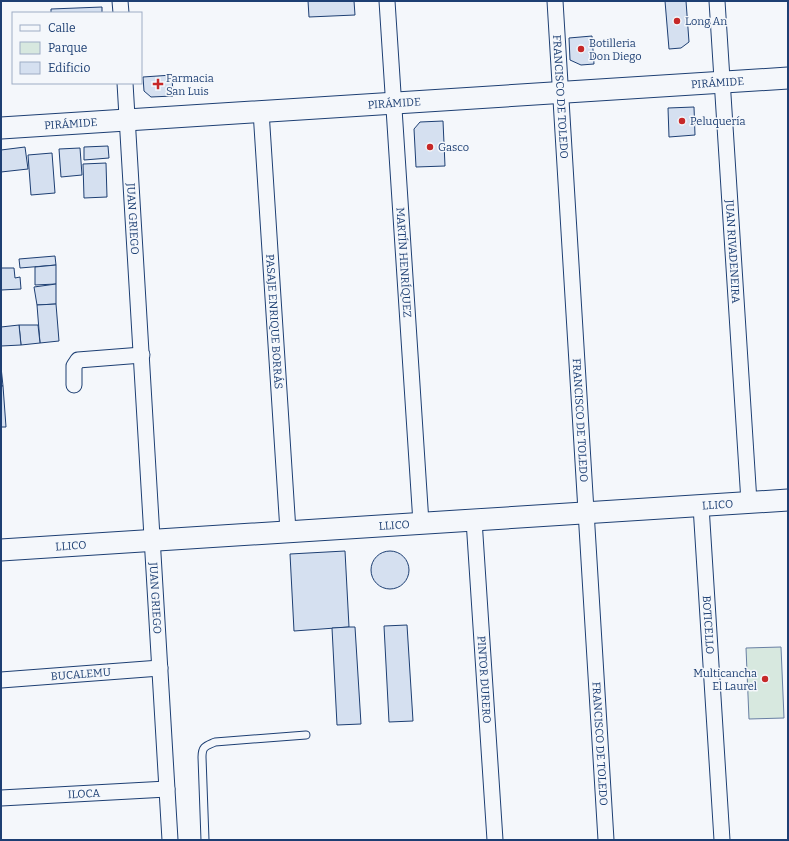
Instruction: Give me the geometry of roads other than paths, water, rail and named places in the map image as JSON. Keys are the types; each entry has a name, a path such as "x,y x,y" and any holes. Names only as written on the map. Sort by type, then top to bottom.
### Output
{"street":[{"path":"120,1 121,12"},
{"name":"MARTÍN HENRÍQUEZ","path":"387,1 421,523"},
{"name":"FRANCISCO DE TOLEDO","path":"554,1 606,840"},
{"name":"JUAN RIVADENEIRA","path":"717,1 749,502"},
{"name":"PIRÁMIDE","path":"1,128 788,78"},
{"name":"JUAN GRIEGO","path":"125,84 170,840"},
{"name":"PASAJE ENRIQUE BORRÁS","path":"261,111 288,532"},
{"path":"74,385 74,364 78,360 142,355"},
{"name":"LLICO","path":"1,550 788,500"},
{"name":"BOTICELLO","path":"701,506 722,840"},
{"name":"PINTOR DURERO","path":"474,520 495,840"},
{"name":"BUCALEMU","path":"1,680 160,668"},
{"name":"ILOCA","path":"1,798 167,789"}],"lane":[{"path":"205,840 202,751 206,746 215,742 306,735"}],"place":[{"name":"Long An","path":"677,21"},
{"name":"Botilleria Don Diego","path":"581,49"},
{"name":"Farmacia San Luis","path":"158,84"},
{"name":"Peluquería","path":"682,121"},
{"name":"Gasco","path":"430,147"},
{"name":"Multicancha El Laurel","path":"765,679"}]}
